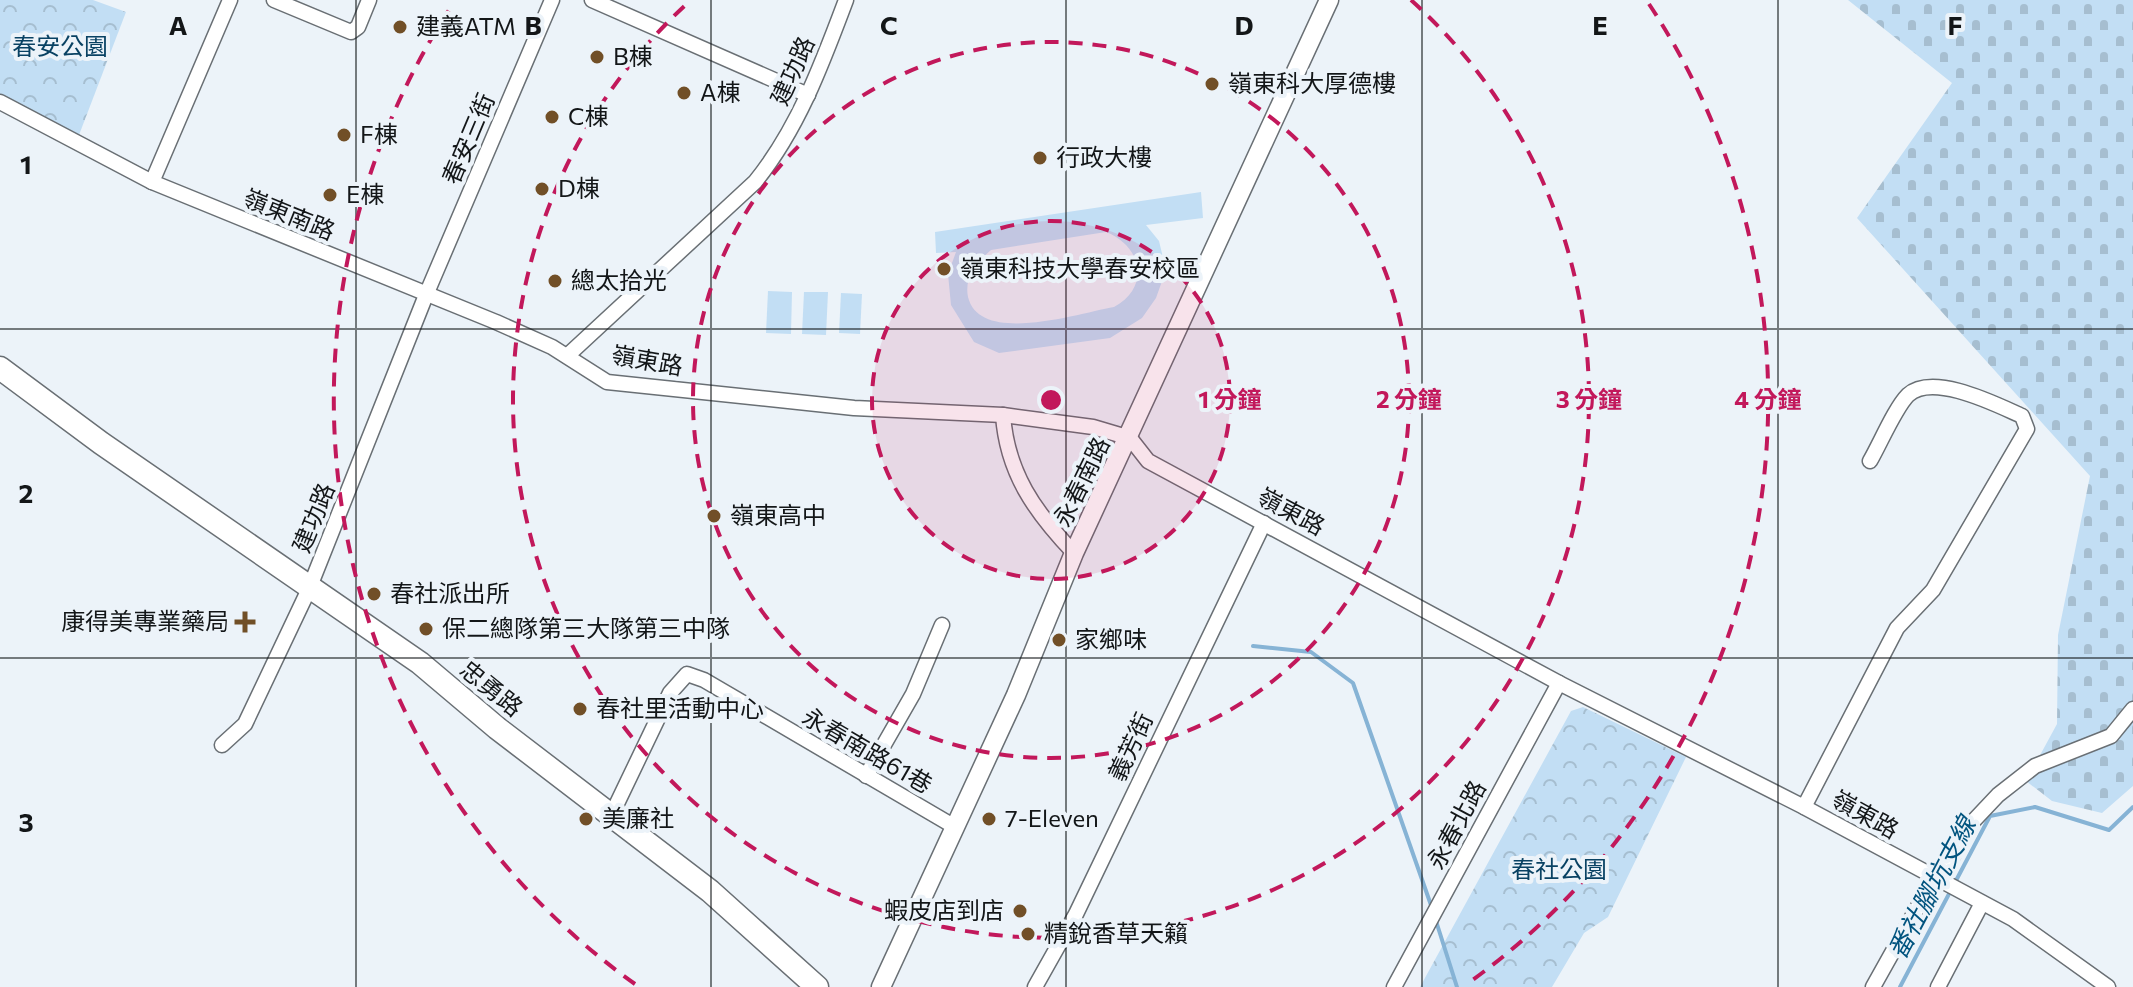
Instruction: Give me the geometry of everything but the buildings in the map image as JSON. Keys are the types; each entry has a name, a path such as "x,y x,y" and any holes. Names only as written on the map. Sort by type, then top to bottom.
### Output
{"main road":[{"name":"忠勇路","path":"0,368 101,443 420,663 497,728 710,891 817,987"}],"street":[{"path":"152,182 230,0"},
{"path":"274,0 351,32 358,27 369,0"},
{"name":"春安三街","path":"426,295 552,0"},
{"path":"592,0 808,95"},
{"name":"建功路","path":"567,356 755,182 782,147 808,95 846,0"},
{"name":"永春南路","path":"881,987 1016,695 1074,553 1130,438 1329,0"},
{"name":"嶺東南路","path":"0,102 152,182 496,322 567,356"},
{"name":"建功路","path":"222,745 245,724 309,589 426,295"},
{"name":"嶺東路","path":"567,356 607,382 854,408 1003,415 1093,427 1130,438 1148,461 1559,683 1804,807 1977,901"},
{"path":"1804,807 1897,628 1933,590 2027,429 2022,416 1964,391 1922,388 1908,395 1870,461"},
{"path":"1003,415 1005,443 1016,476 1040,515 1074,553"},
{"name":"義芳街","path":"1035,987 1076,914 1264,523"},
{"path":"866,776 913,694 942,625"},
{"name":"永春南路61巷","path":"612,814 670,693 687,674 704,680 955,827"},
{"name":"永春北路","path":"1394,987 1559,683"},
{"path":"1873,987 1941,881 1964,831 1998,795 2035,766 2111,736 2133,709"},
{"path":"1938,987 1977,901 2055,947 2108,987"}],"green space":[{"name":"春安公園","path":"0,0 93,0 126,12 79,135 0,94"},
{"path":"1848,0 2133,0 2133,786 2102,813 2052,801 2026,781 2057,724 2058,635 2090,476 1857,218 1952,83"},
{"path":"1201,192 1203,218 1146,225 1159,241 1166,270 1156,298 1142,318 1110,338 999,353 974,342 951,305 948,274 956,252 936,253 935,232","holes":["1106,232 1118,238 1134,257 1137,278 1126,299 1114,307 1032,323 1010,323 991,320 976,312 968,297 968,283 973,270 991,250"]},
{"path":"768,291 792,292 791,334 766,333"},
{"path":"804,292 828,292 826,335 802,334"},
{"path":"841,293 862,294 860,334 839,333"},
{"name":"春社公園","path":"1583,707 1686,757 1608,917 1584,933 1552,987 1420,987 1571,711"}],"waterway":[{"path":"1253,646 1311,652 1353,683 1432,908"},
{"name":"番社腳坑支線","path":"1900,987 1990,816 2035,807 2109,830 2133,807"},
{"path":"1436,921 1457,987"}],"place":[{"name":"建義ATM","path":"400,27"},
{"name":"B棟","path":"597,57"},
{"name":"嶺東科大厚德樓","path":"1212,84"},
{"name":"A棟","path":"684,93"},
{"name":"C棟","path":"552,117"},
{"name":"F棟","path":"344,135"},
{"name":"行政大樓","path":"1040,158"},
{"name":"D棟","path":"542,189"},
{"name":"E棟","path":"330,195"},
{"name":"嶺東科技大學春安校區","path":"944,269"},
{"name":"總太拾光","path":"555,281"},
{"name":"嶺東高中","path":"714,516"},
{"name":"春社派出所","path":"374,594"},
{"name":"康得美專業藥局","path":"245,622"},
{"name":"保二總隊第三大隊第三中隊","path":"426,629"},
{"name":"家鄉味","path":"1059,640"},
{"name":"春社里活動中心","path":"580,709"},
{"name":"美廉社","path":"586,819"},
{"name":"7-Eleven","path":"989,819"},
{"name":"蝦皮店到店","path":"1020,911"},
{"name":"精銳香草天籟","path":"1028,934"}]}
